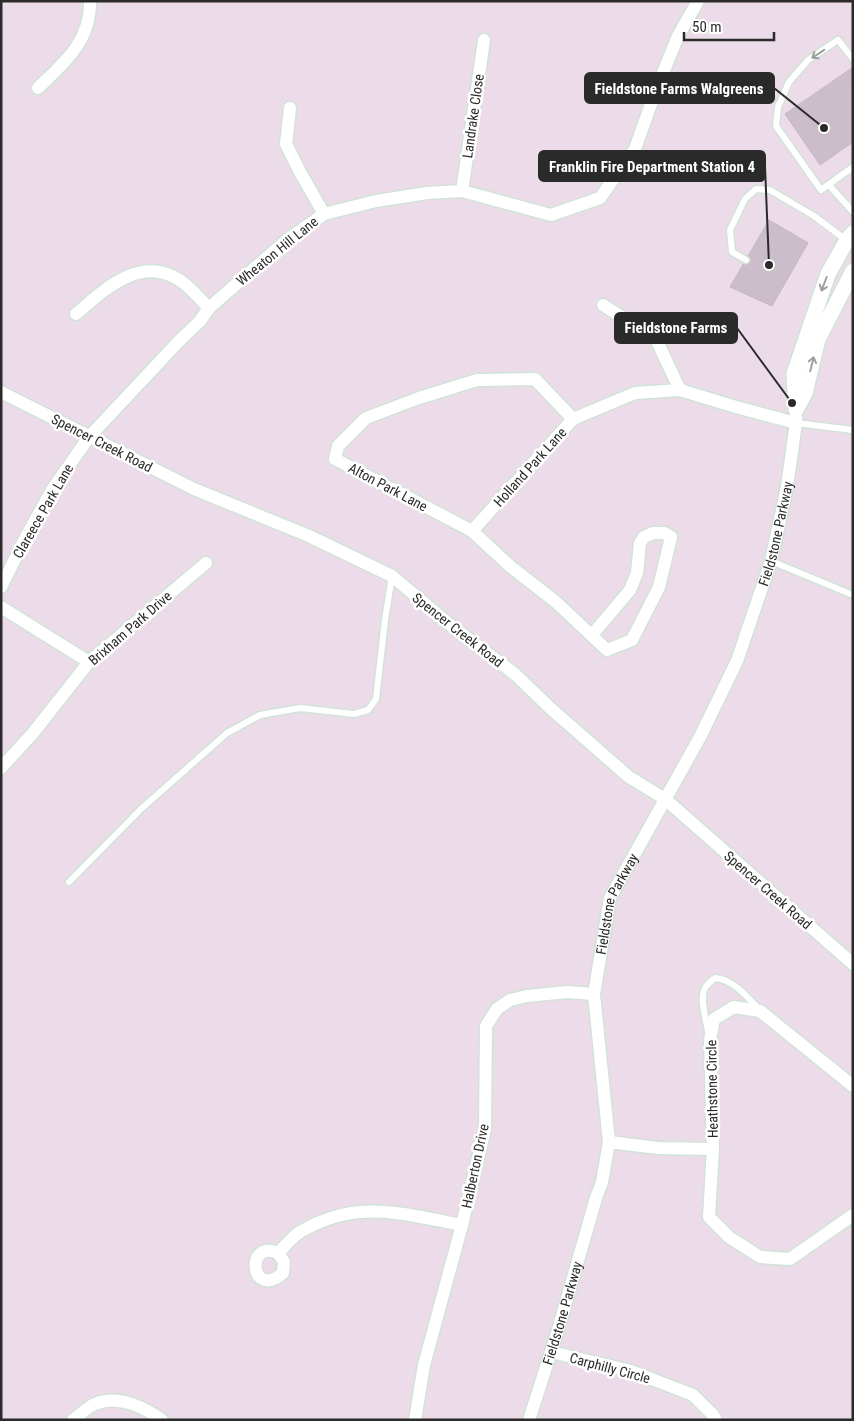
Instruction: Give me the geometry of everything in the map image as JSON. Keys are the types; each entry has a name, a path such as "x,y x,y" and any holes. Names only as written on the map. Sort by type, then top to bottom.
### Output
{"street":[{"path":"38,88 73,54 78,46 90,14 90,1"},
{"name":"Wheaton Hill Lane","path":"89,437 200,321 210,308 286,240 324,214 376,201 427,193 462,192 551,215 600,198 635,149 678,36 698,1"},
{"name":"Landrake Close","path":"462,192 484,40"},
{"path":"290,108 286,144 324,214"},
{"name":"Fieldstone Parkway","path":"529,1420 602,1182 609,1142 594,994 610,898 700,737 737,661 771,561 787,487 796,416 794,374 828,274 851,239"},
{"name":"Fieldstone Parkway","path":"796,416 805,393 818,339 853,270"},
{"path":"76,314 105,289 134,273 158,271 181,281 210,308"},
{"path":"603,305 656,339 680,390"},
{"name":"Alton Park Lane","path":"573,419 535,379 477,380 419,398 366,418 338,446 335,459 472,531 511,567 556,602 608,650 632,640 659,588 671,537 664,532 653,533 644,537 640,543 637,573 630,590 592,635"},
{"name":"Holland Park Lane","path":"472,531 573,419 635,393 680,390 736,407 796,416"},
{"name":"Spencer Creek Road","path":"1,392 194,489 309,536 392,576 449,624 516,675 549,707 629,777 665,799 853,964"},
{"name":"Clareece Park Lane","path":"1,587 52,490 89,437"},
{"name":"Brixham Park Drive","path":"1,768 89,662 206,563"},
{"path":"1,608 89,662"},
{"name":"Halberton Drive","path":"415,1420 424,1365 462,1225 485,1129 486,1026 497,1009 510,1000 527,996 567,992 594,994"},
{"name":"Heathstone Circle","path":"760,1011 734,1007 714,1020 710,1040 713,1149 709,1217 729,1237 760,1257 790,1258 853,1215"},
{"path":"760,1011 853,1086"},
{"name":"Heathstone Circle","path":"609,1142 658,1148 713,1149"},
{"path":"278,1253 299,1233 333,1216 356,1212 388,1211 462,1225"},
{"name":"Carphilly Circle","path":"551,1352 632,1371 693,1395 716,1420"},
{"path":"73,1420 94,1404 108,1400 134,1404 162,1420"}],"lane":[{"path":"853,59 838,40 808,60 788,82 778,107 776,126 821,190 853,167"},
{"path":"829,185 853,212"},
{"path":"746,260 732,252 730,230 746,199 756,189 770,190 851,239"},
{"path":"796,416 853,430"},
{"path":"771,561 853,595"},
{"path":"69,882 141,809 227,733 260,715 268,713 300,708 354,714 368,710 376,699 392,576"},
{"path":"710,1040 704,1005 704,991 715,978 725,979 738,987 760,1011"}],"building":[{"path":"852,68 853,142 820,165 785,114"},
{"path":"769,220 808,243 772,306 730,287"}],"place":[{"name":"Fieldstone Farms Walgreens","path":"824,128"},
{"name":"Franklin Fire Department Station 4","path":"769,265"},
{"name":"Fieldstone Farms","path":"792,403"}]}
